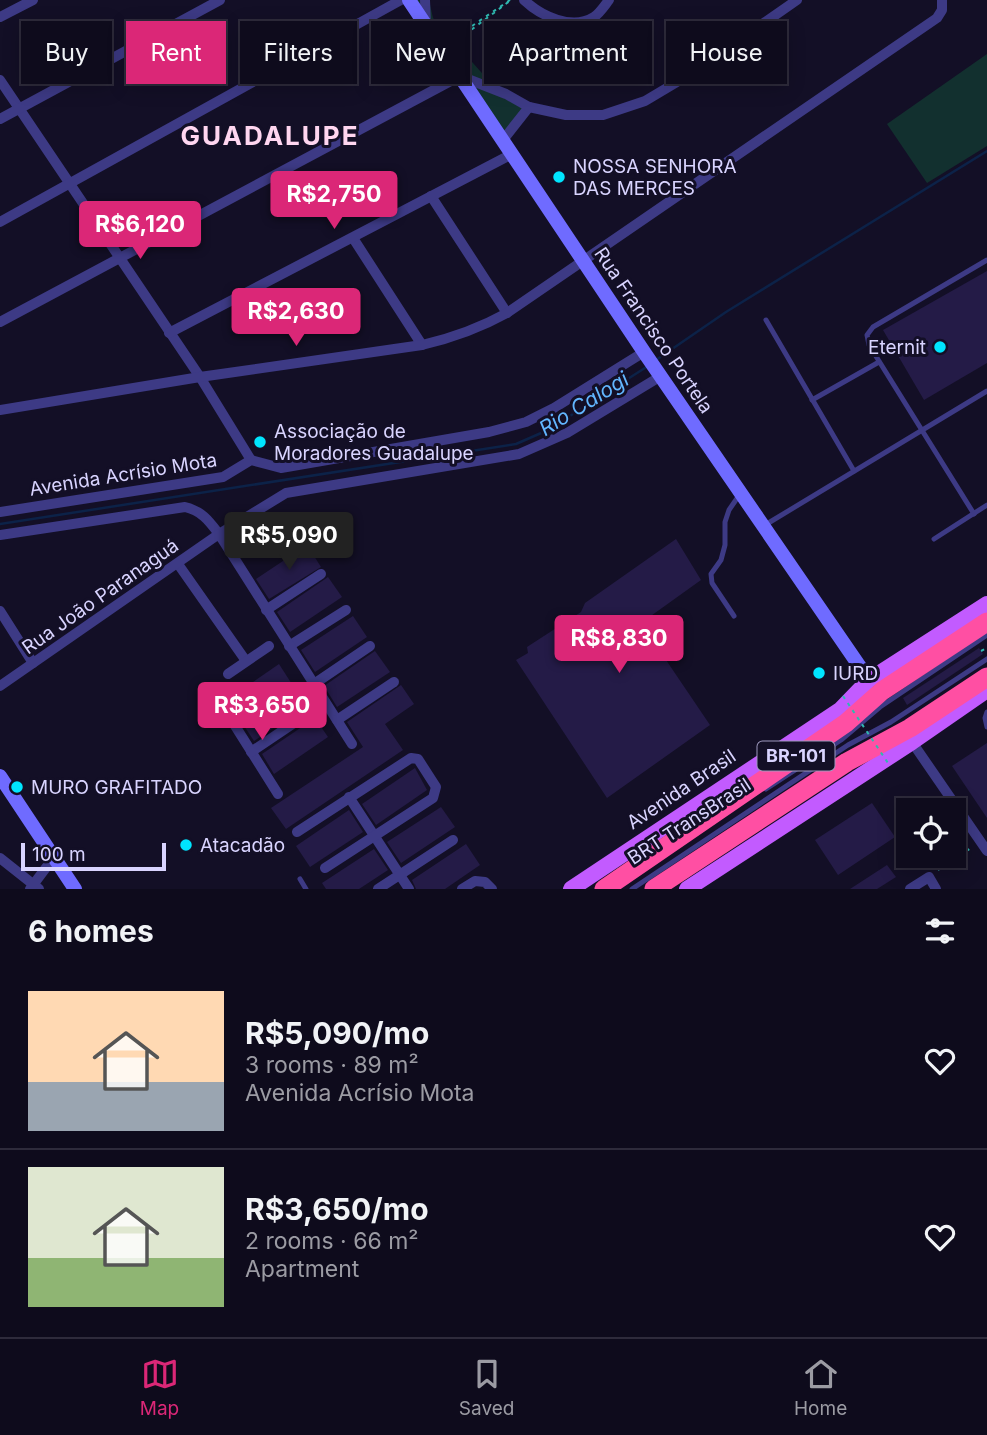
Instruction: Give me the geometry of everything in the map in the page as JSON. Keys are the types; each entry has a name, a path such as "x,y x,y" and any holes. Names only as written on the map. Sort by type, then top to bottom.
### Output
{"highway":[{"name":"Avenida Brasil","path":"604,889 846,723 881,691 987,621"},
{"name":"BR-101","path":"654,889 847,762 910,728 987,677"}],"main road":[{"name":"Avenida Brasil","path":"571,889 840,710 869,680 987,604"},
{"path":"687,889 987,690"}],"street":[{"path":"0,17 33,0"},
{"path":"0,119 220,0"},
{"path":"0,222 401,0"},
{"name":"Rua Francisco Portela","path":"409,0 423,21"},
{"path":"425,0 426,21"},
{"path":"524,0 536,11 567,22 584,21 596,16 609,0"},
{"path":"470,80 506,94 529,107 566,115 586,117 626,110 692,73 797,0"},
{"path":"0,410 200,377 422,345 463,334 507,313 937,18 942,10 942,0"},
{"path":"0,80 200,377 251,460 281,468 489,432 526,422 645,354"},
{"path":"0,322 445,84"},
{"name":"Rua Francisco Portela","path":"465,84 645,354 869,680"},
{"path":"503,140 529,107"},
{"path":"169,333 512,154"},
{"path":"431,197 507,313"},
{"path":"353,238 422,345"},
{"path":"219,534 286,493 519,454 567,433 660,374"},
{"name":"Avenida Acrísio Mota","path":"0,512 223,477 251,460"},
{"path":"0,536 185,507 197,510 219,534 352,744"},
{"name":"Rua João Paranaguá","path":"0,686 219,534"},
{"path":"177,564 246,661"},
{"path":"266,610 321,574"},
{"path":"289,646 346,610"},
{"path":"0,611 33,663"},
{"path":"228,674 269,646"},
{"path":"314,684 370,646"},
{"path":"337,720 394,682"},
{"path":"251,752 325,702"},
{"path":"222,705 278,794"},
{"path":"912,742 987,851"},
{"path":"297,832 411,758 418,759 436,788 433,798 325,868"},
{"path":"0,776 4,794 54,857 75,889"},
{"path":"349,797 410,889"},
{"path":"378,889 453,840"},
{"path":"0,858 34,888 54,857"},
{"path":"910,889 929,877 936,889"},
{"path":"462,889 475,881 481,881 492,889"}],"lane":[{"path":"974,514 867,339 873,327 987,260"},
{"path":"766,320 854,471"},
{"path":"812,400 879,362"},
{"path":"763,525 987,391"},
{"path":"734,616 712,583 711,574 721,560 726,545 725,522 729,510 741,493"},
{"path":"933,540 987,505"},
{"name":"BRT TransBrasil","path":"762,792 841,740 880,707 987,635"},
{"name":"BRT TransBrasil","path":"632,889 848,745 891,722 987,659"},
{"path":"987,712 987,727"},
{"name":"BRT TransBrasil","path":"614,889 694,837"},
{"path":"300,879 306,889"}],"path":[{"path":"511,0 455,42 453,39 511,0"},
{"path":"981,651 987,648"},
{"path":"843,696 890,766"},
{"path":"929,877 981,841"}],"green space":[{"path":"409,0 429,0 436,21 424,21"},
{"path":"987,54 987,146 927,183 887,124"},
{"path":"470,60 484,75 484,84 492,84 505,99 526,108 504,133 469,84"}],"building":[{"name":"Eternit","path":"987,271 987,363 924,400 883,330"},
{"path":"676,539 701,580 641,623 710,725 607,798 516,660 528,653 527,647 581,612 585,603"},
{"path":"307,545 321,567 269,599 256,579"},
{"path":"328,577 342,597 290,632 277,612"},
{"path":"353,616 367,637 315,672 301,650"},
{"path":"979,648 983,654 907,705 903,698"},
{"path":"375,651 390,672 337,707 324,686"},
{"path":"279,664 306,706 254,741 227,700"},
{"path":"401,685 414,704 385,724 403,750 286,829 271,808 363,747 347,722"},
{"path":"315,718 328,737 274,774 262,754"},
{"path":"987,743 987,818 952,766"},
{"path":"415,768 427,790 376,825 362,804"},
{"path":"872,803 895,837 838,875 815,840"},
{"path":"441,807 455,827 401,863 387,842"},
{"path":"349,810 363,832 310,867 296,846"},
{"path":"466,844 480,865 445,889 416,889 412,880"},
{"path":"374,849 388,870 359,889 326,889 322,883"},
{"path":"887,865 896,877 877,889 850,889"}],"waterway":[{"name":"Rio Calogi","path":"656,360 726,312 987,151"},
{"name":"Rio Calogi","path":"0,524 516,444 548,430 648,366"}],"place":[{"name":"NOSSA SENHORA DAS MERCES","path":"559,177"},
{"name":"Eternit","path":"940,347"},
{"name":"Associação de Moradores Guadalupe","path":"260,442"},
{"name":"IURD","path":"819,673"},
{"name":"MURO GRAFITADO","path":"17,787"},
{"name":"Atacadão","path":"186,845"}],"district":[{"name":"GUADALUPE","path":"270,136"}]}
